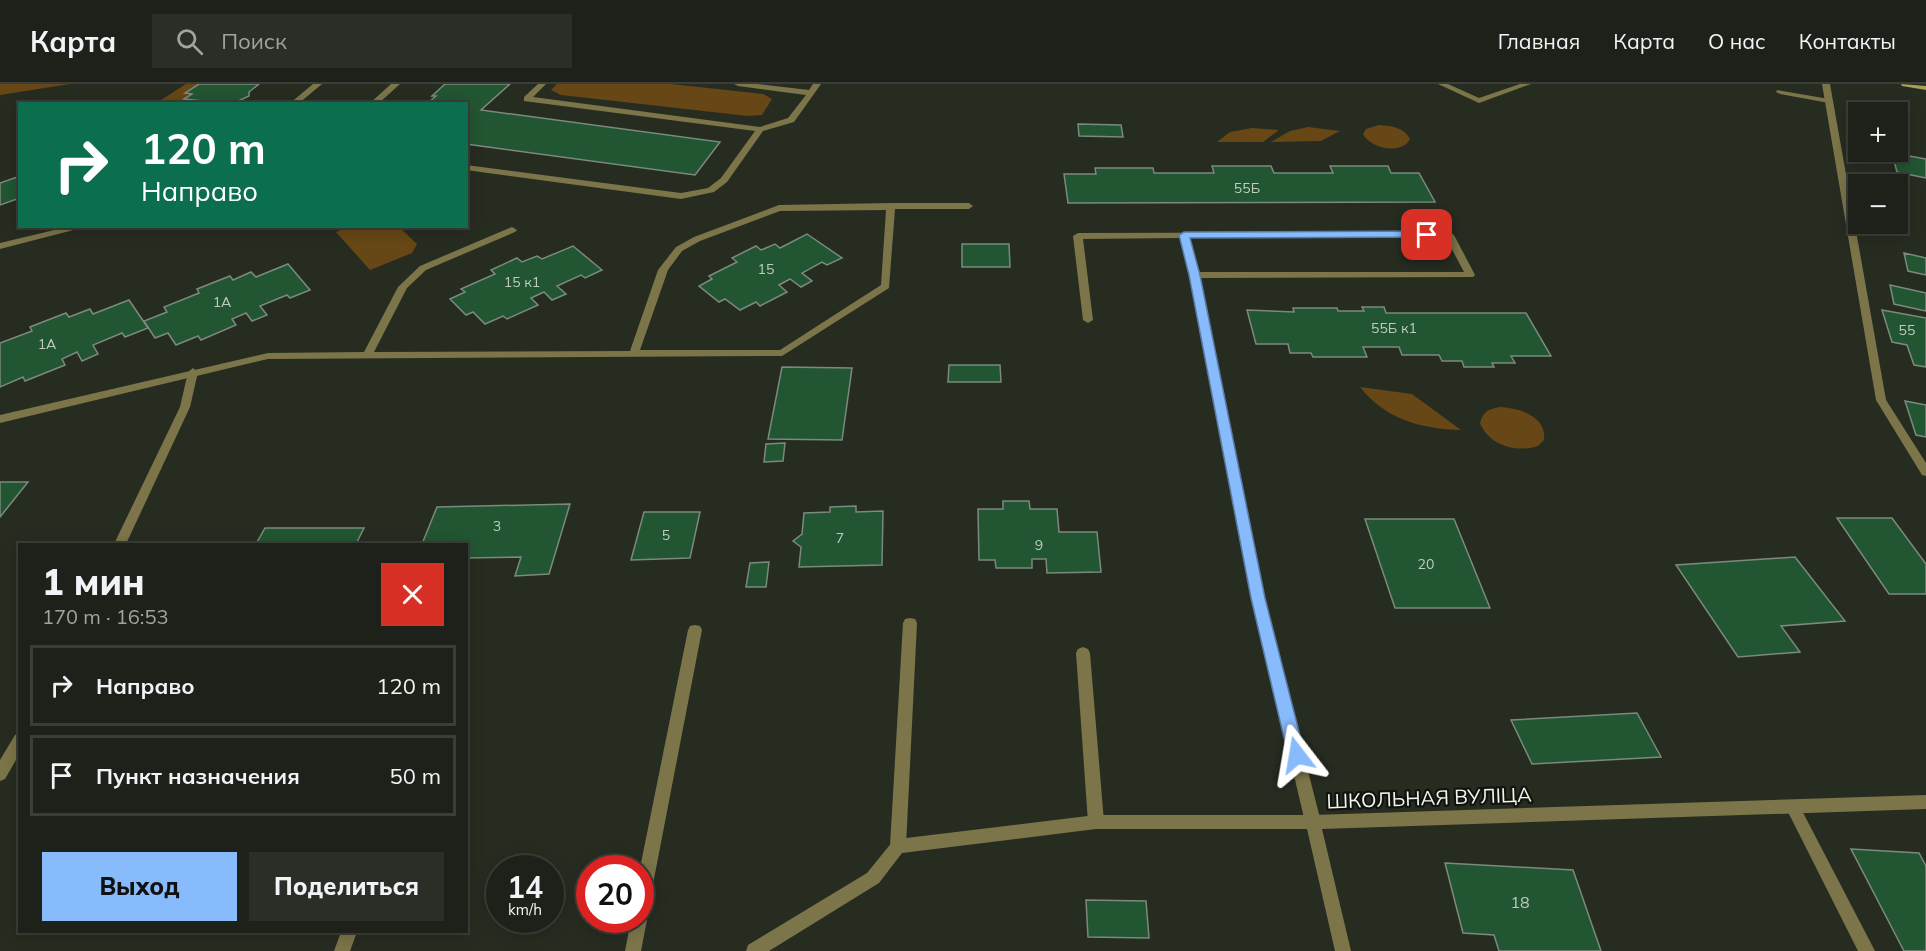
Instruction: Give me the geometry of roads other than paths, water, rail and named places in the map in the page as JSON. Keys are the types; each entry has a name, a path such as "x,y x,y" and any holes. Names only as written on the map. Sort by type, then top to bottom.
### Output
{"street":[{"path":"296,102 318,84"},
{"path":"376,102 396,84"},
{"path":"542,84 527,99 760,129 791,120 817,84"},
{"path":"738,84 791,87 811,93"},
{"path":"1442,84 1479,101 1527,84"},
{"path":"1826,84 1881,400 1926,472"},
{"path":"1905,84 1926,88"},
{"path":"1780,92 1829,101"},
{"path":"468,167 681,196 711,190 724,180 760,129"},
{"path":"0,419 268,356 782,353 886,285 891,206"},
{"path":"634,354 663,270 679,249 697,239 779,208 969,206"},
{"path":"0,246 76,228"},
{"path":"367,356 403,287 423,268 512,230"},
{"path":"1184,235 1195,275 1258,598 1343,951"},
{"path":"1088,320 1078,236 1449,235 1470,275 1195,275"},
{"path":"120,543 184,407 193,372"},
{"path":"754,951 873,878 898,846 910,623"},
{"path":"651,855 694,630"},
{"path":"1083,652 1096,822"},
{"path":"0,774 18,742"},
{"name":"ШКОЛЬНАЯ ВУЛІЦА","path":"898,846 1096,822 1313,822 1926,802"},
{"path":"1793,808 1867,951"},
{"path":"342,951 349,933"},
{"path":"633,951 636,933"}]}
